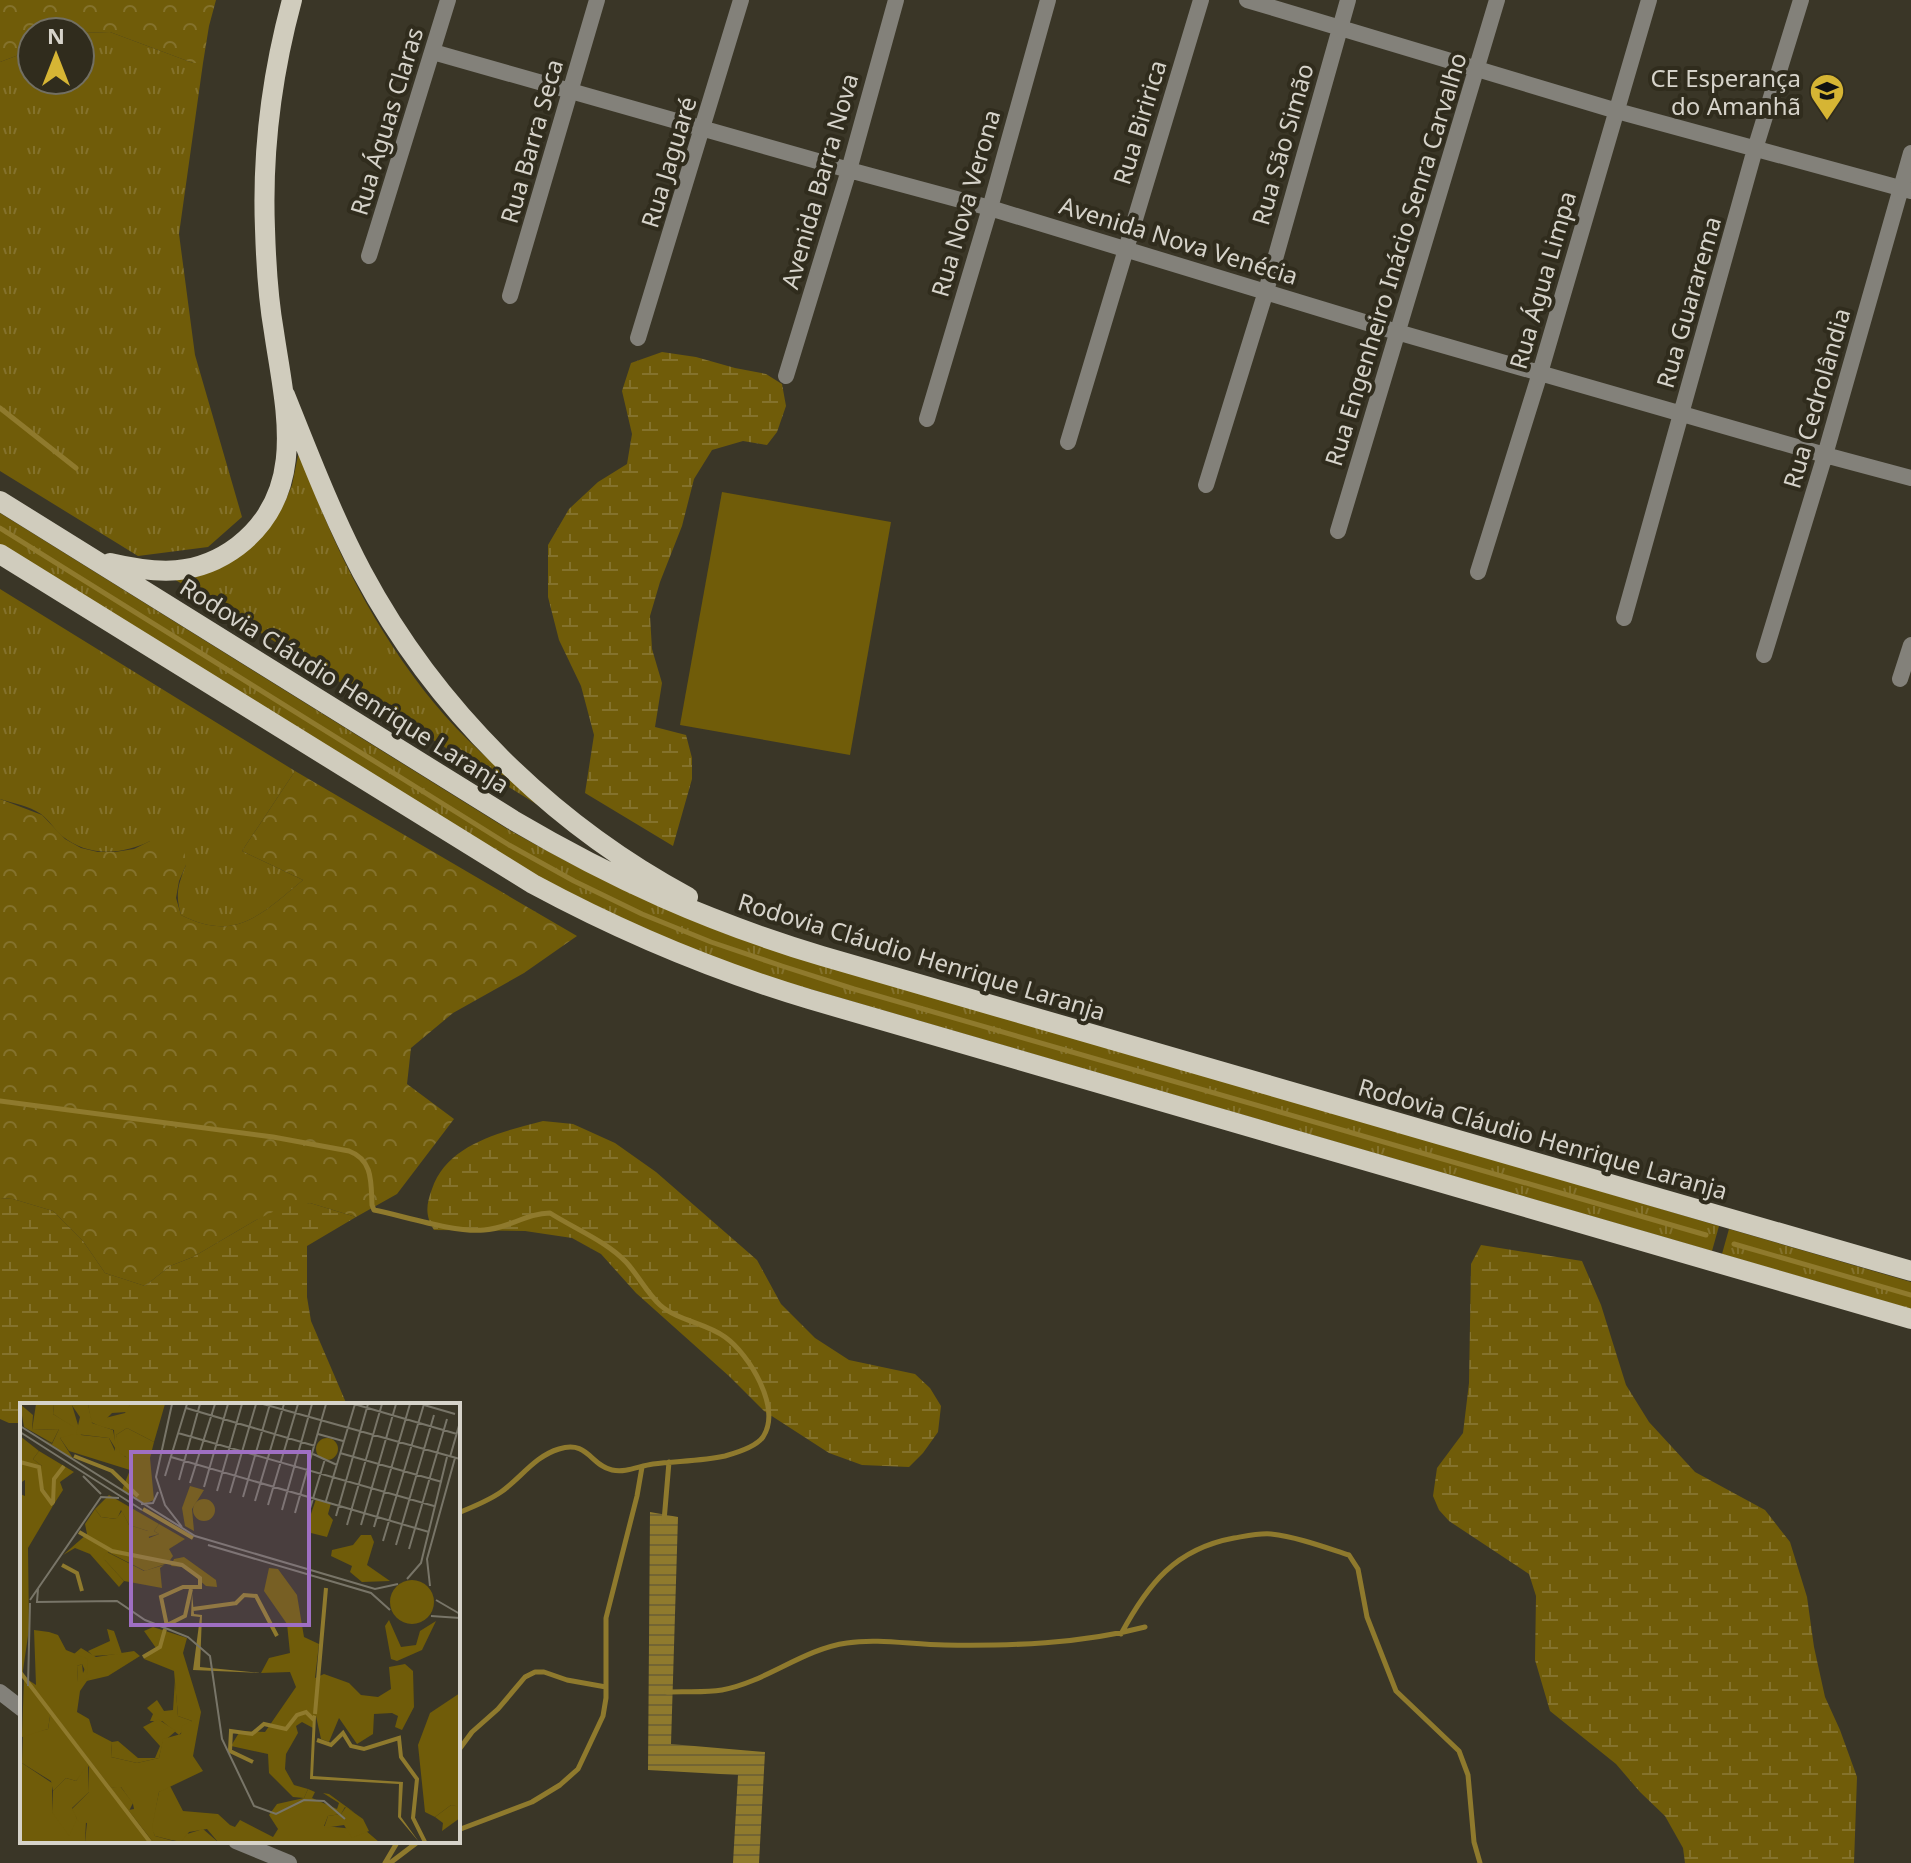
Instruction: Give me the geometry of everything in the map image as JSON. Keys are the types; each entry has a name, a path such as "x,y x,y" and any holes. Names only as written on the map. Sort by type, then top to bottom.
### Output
{"main road":[{"path":"95,560 141,571 173,571 204,565 245,540 268,514 282,482 288,448 285,395 269,296 264,226 272,98 292,0"},
{"path":"285,395 328,502 363,575 422,666 482,739 572,821 639,868 734,921 822,956"},
{"name":"Rodovia Cláudio Henrique Laranja","path":"0,501 513,820 587,862 685,909 822,956 1911,1271"},
{"path":"0,554 533,884 668,950 750,981 824,1004 1911,1319"}],"street":[{"name":"Rua Águas Claras","path":"369,256 448,0"},
{"name":"Rua Barra Seca","path":"510,296 597,0"},
{"name":"Rua Jaguaré","path":"638,338 741,0"},
{"name":"Avenida Barra Nova","path":"786,376 849,170 896,0"},
{"name":"Rua Nova Verona","path":"927,419 1048,0"},
{"name":"Rua Biririca","path":"1068,442 1201,0"},
{"path":"1247,0 1617,111 1906,190"},
{"name":"Rua São Simão","path":"1206,485 1266,291 1348,0"},
{"name":"Rua Engenheiro Inácio Senra Carvalho","path":"1338,531 1497,0"},
{"name":"Rua Água Limpa","path":"1478,572 1540,373 1649,0"},
{"name":"Rua Guararema","path":"1624,618 1755,149 1801,0"},
{"name":"Avenida Nova Venécia","path":"433,52 990,208 1397,332 1911,478"},
{"name":"Rua Cedrolândia","path":"1764,655 1906,190 1911,153"},
{"path":"1900,679 1911,645"},
{"path":"0,1692 20,1707"},
{"path":"241,1843 289,1863"}],"green space":[{"path":"0,0 216,0 203,63 193,63 110,32 96,32 96,16 16,16 16,56 0,62"},
{"path":"96,32 110,32 193,63 203,63 179,234 195,355 242,517 208,547 138,556 0,471 0,62 16,56 16,96 96,96"},
{"path":"662,352 766,374 782,384 786,406 777,432 767,445 743,441 712,450 694,479 682,526 650,616 652,649 662,683 655,727 686,735 692,758 692,779 673,846 585,793 594,735 581,686 559,640 548,597 548,545 569,509 598,482 627,464 632,434 622,391 631,363"},
{"path":"299,451 347,567 389,642 440,710 541,807 174,579 285,502"},
{"path":"722,492 891,522 850,755 680,725"},
{"path":"0,513 509,830 589,873 671,911 727,934 1719,1226 1712,1251 765,976 672,942 538,878 0,545"},
{"path":"0,589 295,771 242,851 303,880 247,921 217,926 200,923 181,915 179,908 178,890 186,865 150,841 117,851 83,848 62,836 36,811 0,799"},
{"path":"295,771 577,936 524,973 453,1013 411,1048 407,1084 454,1119 397,1194 356,1217 310,1203 256,1220 193,1257 170,1266 145,1286 105,1273 83,1241 53,1211 0,1198 0,799 42,815 65,839 81,848 115,852 134,849 150,841 169,841 184,847 186,865 176,898 181,915 200,923 233,925 261,913 303,880 242,851"},
{"path":"543,1121 573,1124 615,1143 656,1172 757,1260 781,1304 815,1338 849,1360 915,1374 930,1388 941,1406 938,1432 923,1453 909,1467 862,1465 829,1453 764,1411 636,1293 601,1254 572,1238 525,1231 434,1230 427,1210 429,1200 439,1174 450,1161 493,1135"},
{"path":"0,1198 53,1211 83,1241 105,1273 145,1286 170,1266 193,1257 281,1208 310,1203 356,1217 307,1246 307,1297 311,1321 346,1403 20,1403 20,1423 0,1419"},
{"path":"1729,1229 1911,1282 1911,1309 1722,1254"},
{"path":"1481,1245 1582,1261 1601,1305 1626,1385 1649,1422 1695,1472 1765,1510 1790,1542 1807,1597 1825,1697 1857,1777 1854,1863 1685,1863 1683,1848 1665,1816 1616,1764 1550,1711 1535,1660 1536,1596 1529,1574 1449,1521 1439,1510 1433,1496 1437,1468 1463,1433 1469,1383 1471,1264"}],"shaded area":[{"path":"650,1512 678,1517 671,1744 765,1752 759,1863 733,1863 738,1775 648,1770"}],"waterway":[{"path":"0,408 76,468"},
{"path":"0,528 509,845 642,914 711,942 854,989 1706,1235"},
{"path":"0,1101 273,1137 349,1151 367,1166 374,1210 444,1227 492,1229 550,1213 600,1241 618,1255 667,1310 725,1337 744,1356 760,1382 766,1397 768,1425 760,1441 746,1449 716,1458 617,1471 605,1467 583,1450 569,1447 559,1449 535,1462 496,1495 460,1512"},
{"path":"1734,1244 1911,1295"},
{"path":"664,1521 669,1462"},
{"path":"460,1829 532,1802 560,1785 578,1769 603,1716 606,1698 606,1618 642,1467"},
{"path":"1121,1634 1142,1599 1166,1571 1179,1560 1213,1543 1271,1534 1349,1555 1358,1569 1367,1617 1396,1691 1459,1751 1468,1775 1474,1842 1480,1863"},
{"path":"667,1692 715,1691 738,1686 815,1652 847,1643 1020,1644 1096,1637 1145,1627"},
{"path":"460,1748 525,1677 535,1672 606,1687"},
{"path":"385,1863 397,1843"},
{"path":"390,1863 416,1843"}],"place":[{"name":"CE Esperança do Amanhã","path":"1827,122"}]}
